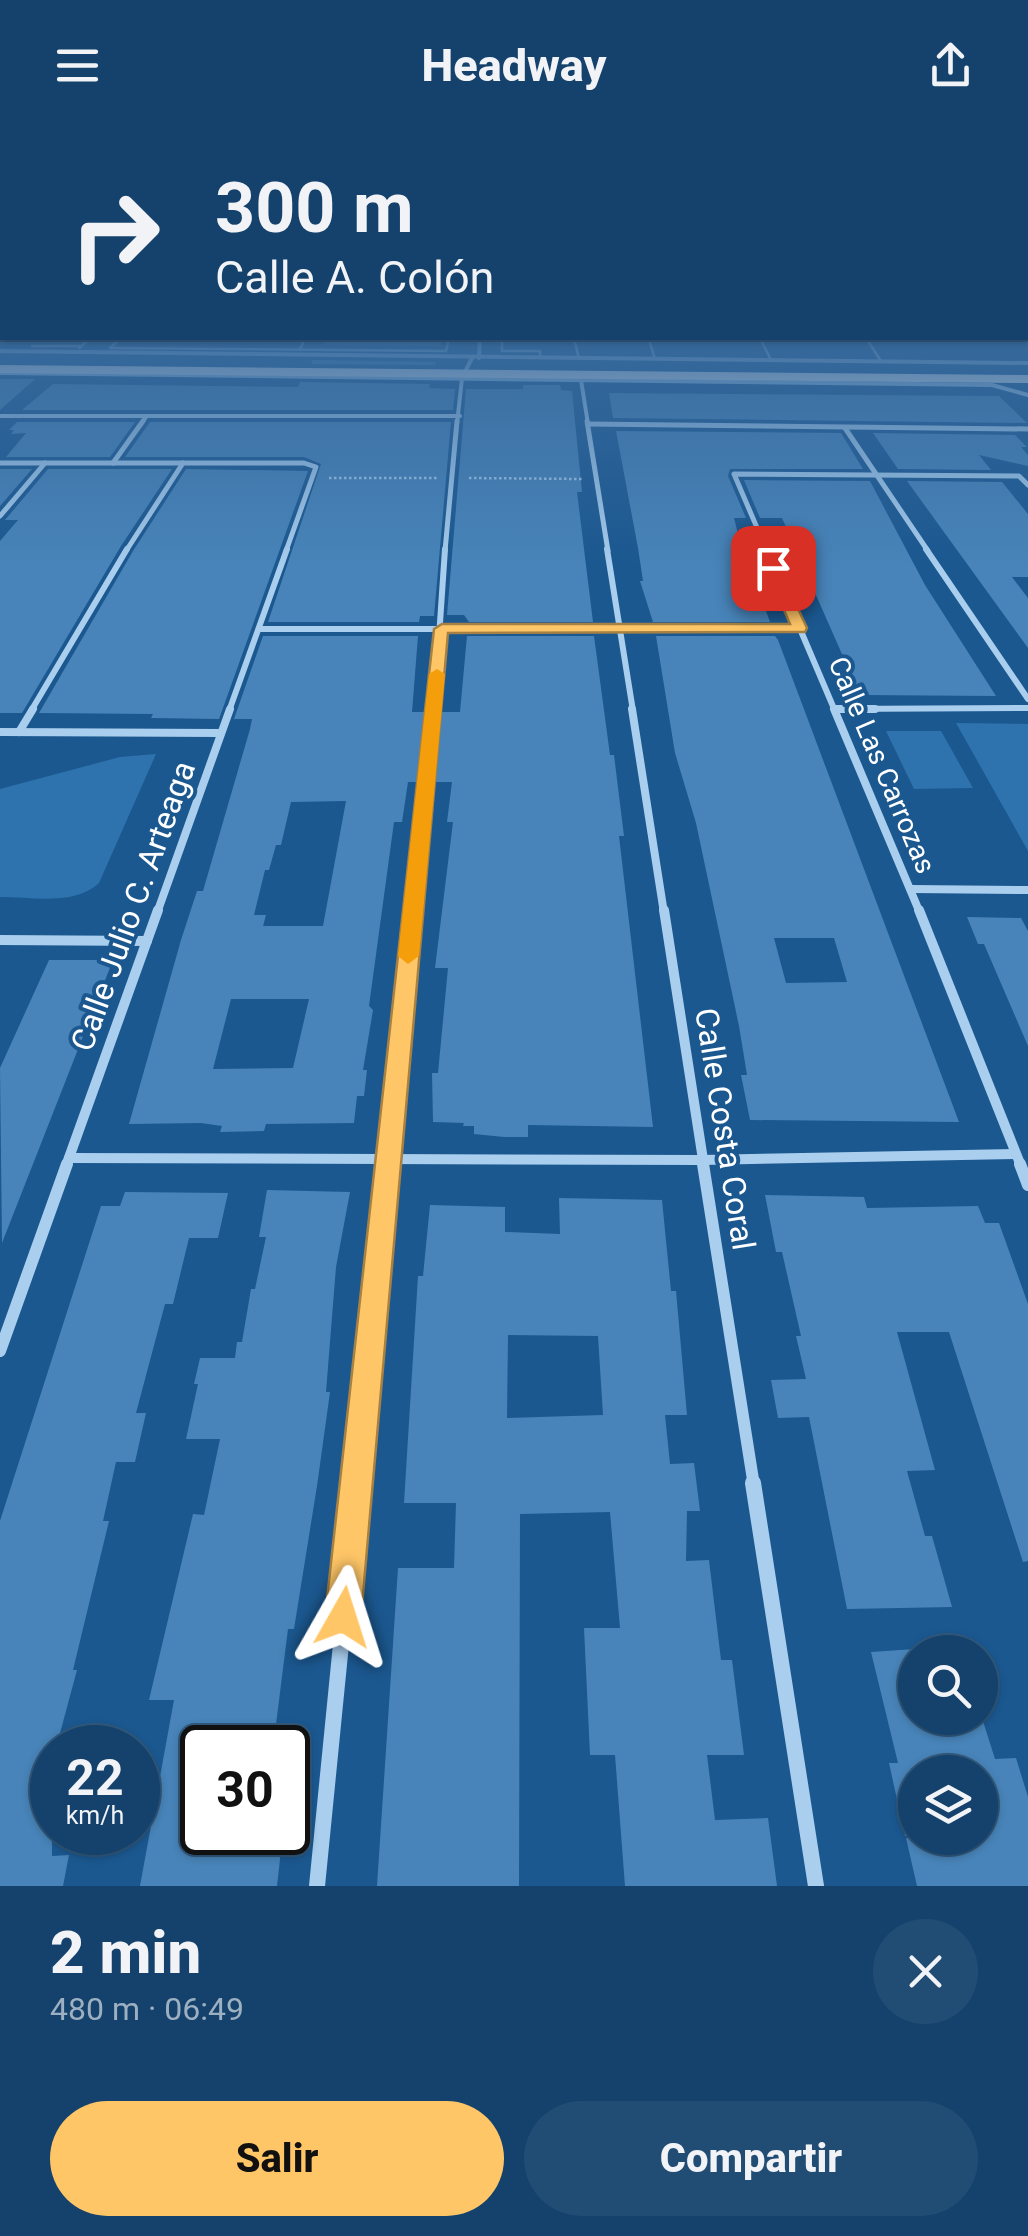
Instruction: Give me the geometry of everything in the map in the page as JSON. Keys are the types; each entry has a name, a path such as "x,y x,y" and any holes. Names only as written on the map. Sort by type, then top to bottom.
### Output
{"street":[{"path":"316,1886 442,629 446,537 462,403"},
{"name":"Calle Costa Coral","path":"586,403 603,537 622,629 816,1886"},
{"path":"0,416 460,416"},
{"path":"112,463 146,417"},
{"path":"589,424 1028,429"},
{"path":"845,428 1028,699"},
{"path":"0,463 183,463"},
{"path":"0,516 45,463"},
{"path":"19,732 134,537 183,463"},
{"name":"Calle Julio C. Arteaga","path":"0,1352 316,467 308,463 183,463"},
{"name":"Calle Las Carrozas","path":"1028,484 1020,476 734,474 911,889 1028,1184"},
{"path":"258,630 800,628"},
{"path":"835,709 1028,708"},
{"path":"0,732 222,733"},
{"path":"911,889 1028,890"},
{"path":"0,940 147,941"},
{"path":"69,1158 388,1156 702,1160 1015,1154"}],"shaded area":[{"path":"956,723 1028,724 1028,851"},
{"path":"886,731 941,731 973,788 914,789"},
{"path":"156,754 99,883 65,898 0,897 0,789 120,757"}],"building":[{"path":"30,403 454,403 453,410 22,410"},
{"path":"465,403 573,403 582,492 577,492 593,622 469,622 464,615 447,615"},
{"path":"611,403 1006,403 1027,423 613,418"},
{"path":"17,422 135,422 110,457 6,457 26,433 11,434 14,430 9,430"},
{"path":"150,422 451,422 434,616 420,616 419,622 268,622 321,464 304,457 125,457"},
{"path":"616,431 841,433 863,469 730,469 728,476 746,518 734,518 738,534 770,622 653,622 640,581 638,548"},
{"path":"873,433 1015,435 1027,447 1021,447 1028,455 1028,466 979,455 991,470 898,469"},
{"path":"0,469 32,469 0,506"},
{"path":"48,469 172,469 121,546 22,713 0,713 0,541 18,520 5,520"},
{"path":"186,469 308,471 219,719 39,713 133,551"},
{"path":"744,480 870,481 925,585 996,696 860,695 782,518 760,518"},
{"path":"907,481 1002,482 1028,514 1028,577 1012,577 1028,598 1028,648"},
{"path":"263,636 418,636 412,712 426,712 419,782 408,782 402,822 394,822 369,1006 373,1010 363,1070 367,1070 364,1096 357,1096 354,1123 266,1124 264,1131 220,1132 222,1126 201,1123 129,1124 181,940 197,891 203,891 252,719 234,719","holes":["346,801 323,926 263,926 266,915 254,915 265,870 269,870 276,845 281,845 291,802","231,999 309,999 293,1068 213,1069"]},
{"path":"467,636 594,636 624,836 619,836 653,1127 528,1125 528,1137 504,1137 474,1134 474,1126 463,1126 464,1123 433,1122 432,1073 438,1073 448,968 435,968 453,822 447,822 452,782 434,782 441,712 460,712"},
{"path":"656,636 775,636 959,1122 750,1120 741,1075 747,1075 739,1026 696,823 675,753","holes":["774,938 834,938 847,982 786,983"]},
{"path":"967,917 1021,918 1028,931 1028,1046 984,944 978,944"},
{"path":"49,960 113,960 2,1243 0,1068"},
{"path":"267,1190 350,1192 336,1267 326,1392 330,1392 317,1486 294,1629 288,1629 276,1725 180,1725 180,1855 280,1855 277,1886 140,1886 146,1855 160,1855 160,1777 174,1700 149,1700 193,1514 204,1515 220,1439 186,1439 198,1384 194,1384 200,1358 235,1358 266,1237 259,1237"},
{"path":"125,1192 228,1193 218,1238 189,1238 173,1304 165,1304 136,1413 146,1413 135,1462 116,1462 103,1521 109,1521 62,1725 30,1725 30,1855 69,1855 63,1886 0,1886 0,1521 101,1206 120,1206"},
{"path":"765,1195 864,1197 867,1208 978,1206 985,1223 999,1223 1028,1304 1028,1561 1023,1562 949,1332 897,1332 935,1470 907,1471 925,1536 932,1536 952,1607 847,1609 809,1417 778,1418 771,1380 806,1379 796,1336 801,1336 782,1252 776,1252"},
{"path":"559,1198 662,1200 671,1291 676,1291 687,1415 665,1415 670,1464 694,1463 700,1511 687,1511 686,1561 709,1560 721,1660 732,1660 744,1755 707,1755 715,1820 768,1818 777,1886 625,1886 615,1755 590,1755 584,1628 620,1628 610,1512 520,1514 519,1886 377,1886 398,1568 454,1568 456,1503 404,1503 418,1276 423,1276 430,1205 505,1207 505,1232 560,1234","holes":["508,1335 598,1336 603,1415 507,1418"]},
{"path":"898,1650 898,1735 987,1735 994,1755 898,1755 898,1763 871,1652"},
{"path":"1016,1758 1028,1797 1028,1886 917,1886 910,1855 998,1855 998,1759"},
{"path":"889,1763 898,1763 898,1804"}],"slow traffic":[{"path":"408,956 437,674"}],"route":[{"path":"343,1617 442,629 800,628 773,568"}]}
